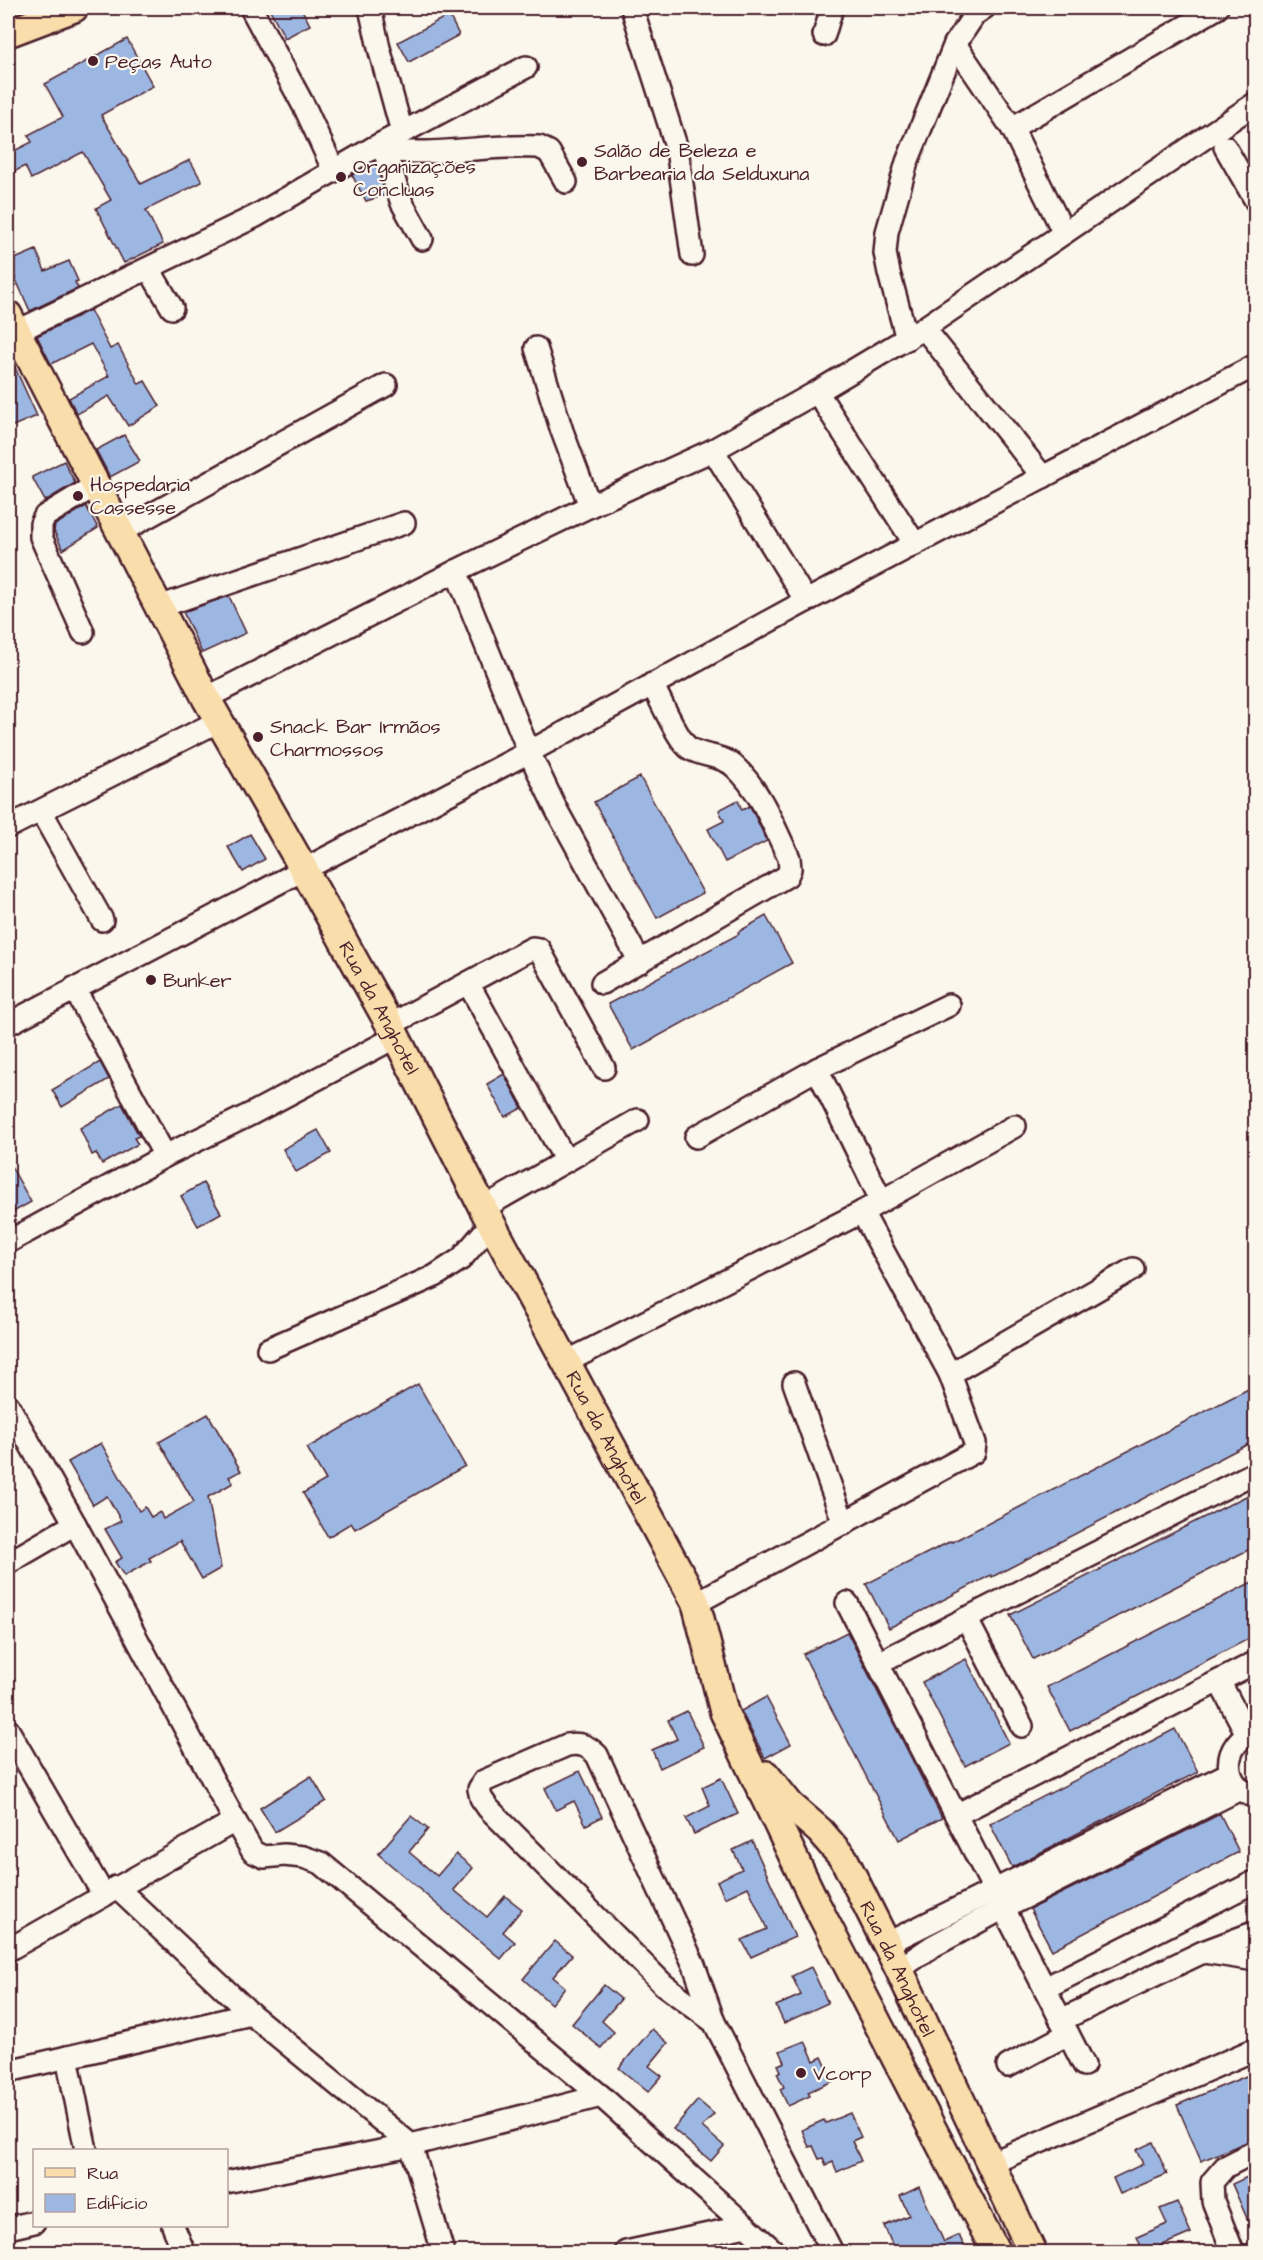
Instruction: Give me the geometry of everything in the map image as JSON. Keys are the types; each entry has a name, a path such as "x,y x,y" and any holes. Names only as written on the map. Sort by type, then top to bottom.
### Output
{"main road":[{"path":"12,32 74,8"},
{"name":"Rua da Anghotel","path":"12,323 213,710 393,1031 487,1216 696,1603 724,1712 815,1902 996,2253"},
{"name":"Rua da Anghotel","path":"724,1712 772,1784 790,1805 820,1831 844,1859 899,1969 1032,2253"}],"street":[{"path":"251,8 306,110 334,171"},
{"path":"370,8 378,48 402,132"},
{"path":"632,8 676,149 692,255"},
{"path":"824,35 832,8"},
{"path":"1012,128 1217,8"},
{"path":"976,10 955,44 907,162 887,232 885,253 889,273 916,334 1043,477"},
{"path":"955,44 1012,128 1064,233"},
{"path":"12,323 149,269 256,216 334,171 379,149 402,132 526,67"},
{"path":"8,827 456,572 590,506 713,450 817,392 916,334 1256,104"},
{"path":"1225,147 1256,201"},
{"path":"379,149 415,153 465,149 544,148 549,152 566,182"},
{"path":"379,149 402,203 422,239"},
{"path":"149,269 172,308"},
{"path":"536,348 562,431 590,506"},
{"path":"8,1024 529,752 806,601 1256,365"},
{"path":"120,532 386,385"},
{"path":"817,392 915,544"},
{"path":"713,450 806,601"},
{"path":"83,632 41,537 41,524 45,516 96,485"},
{"path":"159,607 404,523"},
{"path":"456,572 529,752 556,809 640,962"},
{"path":"602,983 787,876 790,869 789,858 759,798 727,760 697,752 684,744 652,684"},
{"path":"41,810 102,920"},
{"path":"8,1242 165,1156 250,1114 393,1031 468,983 533,948 539,949 604,1068"},
{"path":"468,983 566,1161"},
{"path":"74,988 165,1156"},
{"path":"696,1137 818,1069 949,1005"},
{"path":"818,1069 881,1200"},
{"path":"268,1349 435,1276 461,1259 487,1216 566,1161 638,1120"},
{"path":"566,1362 862,1212 1015,1126"},
{"path":"696,1603 974,1452 975,1443 950,1374 862,1212"},
{"path":"950,1374 1132,1269"},
{"path":"794,1383 844,1524"},
{"path":"8,1405 254,1852 264,1857 284,1855 303,1857 321,1863 601,2096 775,2253"},
{"path":"878,1663 1256,1472"},
{"path":"8,1563 75,1524"},
{"path":"848,1603 1084,2065"},
{"path":"966,1618 1022,1726"},
{"path":"956,1815 1256,1662"},
{"path":"886,1944 999,1899 1242,1787 1229,1762 1231,1751 1238,1741 1251,1732 1219,1681"},
{"path":"8,1730 14,1756 110,1891 251,2014 411,2145 443,2253"},
{"path":"714,2022 664,1985 488,1808 479,1789 484,1781 567,1744 579,1743 590,1748 597,1755 694,1965 714,2022 832,2253"},
{"path":"8,1950 235,1821"},
{"path":"1045,1988 1256,1881"},
{"path":"899,1969 999,1899"},
{"path":"1008,2066 1065,2027 1203,1952 1256,1932"},
{"path":"1203,1952 1256,1960"},
{"path":"664,1985 684,1978 694,1965"},
{"path":"8,2071 251,2014"},
{"path":"989,2164 1256,2049"},
{"path":"67,2057 86,2149"},
{"path":"228,2182 411,2145 601,2096"},
{"path":"1233,2253 1216,2210 1211,2192 1212,2182 1225,2167 1256,2151"},
{"path":"8,2228 33,2222"},
{"path":"626,2253 746,2226"},
{"path":"173,2227 184,2253"}],"building":[{"path":"269,8 301,8 310,25 285,38"},
{"path":"449,15 459,35 409,62 398,42"},
{"path":"127,39 153,86 101,115 141,184 190,160 202,182 146,210 163,244 124,263 96,208 111,200 83,152 31,179 25,166 8,175 8,154 32,142 28,135 63,117 45,84"},
{"path":"375,162 386,195 366,201 352,175"},
{"path":"36,250 45,271 69,261 78,281 75,282 78,288 30,311 8,262"},
{"path":"90,310 110,349 118,345 139,384 145,381 160,406 128,426 109,396 77,414 69,398 109,376 91,344 51,364 37,336"},
{"path":"8,352 37,416 8,428"},
{"path":"124,435 140,461 110,477 96,450"},
{"path":"64,461 75,483 45,501 32,477"},
{"path":"86,506 98,528 63,550 54,531 55,525"},
{"path":"229,596 246,633 202,653 183,612"},
{"path":"640,777 703,893 657,918 594,802"},
{"path":"738,800 742,810 750,806 767,841 725,862 708,829 724,821 719,810"},
{"path":"250,834 265,859 243,872 228,847"},
{"path":"766,916 792,963 633,1050 608,1004 739,934 738,932"},
{"path":"100,1062 109,1079 62,1107 52,1090"},
{"path":"504,1074 522,1108 505,1117 487,1084"},
{"path":"122,1104 139,1136 134,1138 138,1144 102,1164 96,1153 92,1155 80,1128"},
{"path":"318,1130 331,1153 296,1172 283,1149"},
{"path":"8,1161 31,1202 8,1215"},
{"path":"203,1183 221,1213 198,1226 181,1196"},
{"path":"418,1384 465,1466 355,1529 351,1523 328,1537 303,1493 326,1480 307,1448"},
{"path":"1256,1385 1256,1440 889,1628 866,1584"},
{"path":"208,1414 241,1471 229,1477 233,1483 208,1497 221,1568 202,1579 180,1541 149,1558 151,1561 124,1576 115,1562 122,1558 105,1529 121,1521 107,1496 93,1505 68,1462 101,1443 139,1511 145,1507 151,1517 160,1512 163,1519 194,1502 159,1442"},
{"path":"1256,1491 1256,1546 1033,1659 1010,1615"},
{"path":"1256,1580 1256,1635 1070,1731 1047,1687"},
{"path":"847,1632 942,1818 899,1840 803,1654"},
{"path":"966,1659 1009,1743 965,1766 922,1682"},
{"path":"766,1697 791,1744 765,1758 741,1711"},
{"path":"687,1711 704,1747 660,1768 652,1750 677,1739 668,1720"},
{"path":"1175,1729 1198,1772 1012,1867 990,1824"},
{"path":"580,1771 602,1817 586,1825 574,1801 556,1810 545,1788"},
{"path":"311,1776 326,1801 275,1832 260,1808"},
{"path":"721,1778 738,1814 694,1834 686,1818 710,1806 702,1787"},
{"path":"1220,1814 1239,1852 1052,1950 1030,1909"},
{"path":"411,1816 428,1829 409,1852 437,1876 456,1854 473,1868 454,1890 487,1917 505,1896 522,1909 503,1932 515,1942 501,1959 378,1854"},
{"path":"752,1841 795,1937 751,1957 742,1940 767,1929 748,1887 725,1898 717,1881 742,1869 733,1850"},
{"path":"555,1941 572,1955 553,1977 565,1987 551,2004 523,1979"},
{"path":"811,1967 828,2003 784,2023 776,2006 801,1995 792,1976"},
{"path":"604,1985 621,1999 602,2021 614,2032 601,2048 572,2024"},
{"path":"652,2029 668,2043 649,2066 662,2076 648,2092 619,2068"},
{"path":"805,2041 814,2061 822,2057 833,2081 808,2092 810,2096 788,2106 780,2089 784,2087 777,2073 781,2071 778,2065 785,2062 780,2051"},
{"path":"1256,2072 1256,2138 1201,2161 1177,2105"},
{"path":"698,2100 714,2114 702,2127 724,2146 711,2161 673,2129"},
{"path":"850,2113 861,2137 852,2141 861,2161 837,2172 833,2162 826,2165 823,2158 819,2159 813,2146 809,2147 802,2130 824,2120 826,2123"},
{"path":"1153,2142 1167,2174 1120,2194 1113,2178 1143,2164 1136,2150"},
{"path":"1256,2173 1256,2239 1232,2184"},
{"path":"919,2187 944,2242 959,2235 967,2253 896,2253 884,2226 909,2215 900,2196"},
{"path":"1177,2202 1191,2233 1144,2253 1137,2237 1167,2224 1160,2209"}],"place":[{"name":"Peças Auto","path":"93,61"},
{"name":"Salão de Beleza e Barbearia da Selduxuna","path":"582,162"},
{"name":"Organizações Concluas","path":"341,177"},
{"name":"Hospedaria Cassesse","path":"78,496"},
{"name":"Snack Bar Irmãos Charmossos","path":"258,737"},
{"name":"Bunker","path":"151,980"},
{"name":"Vcorp","path":"801,2073"}]}
